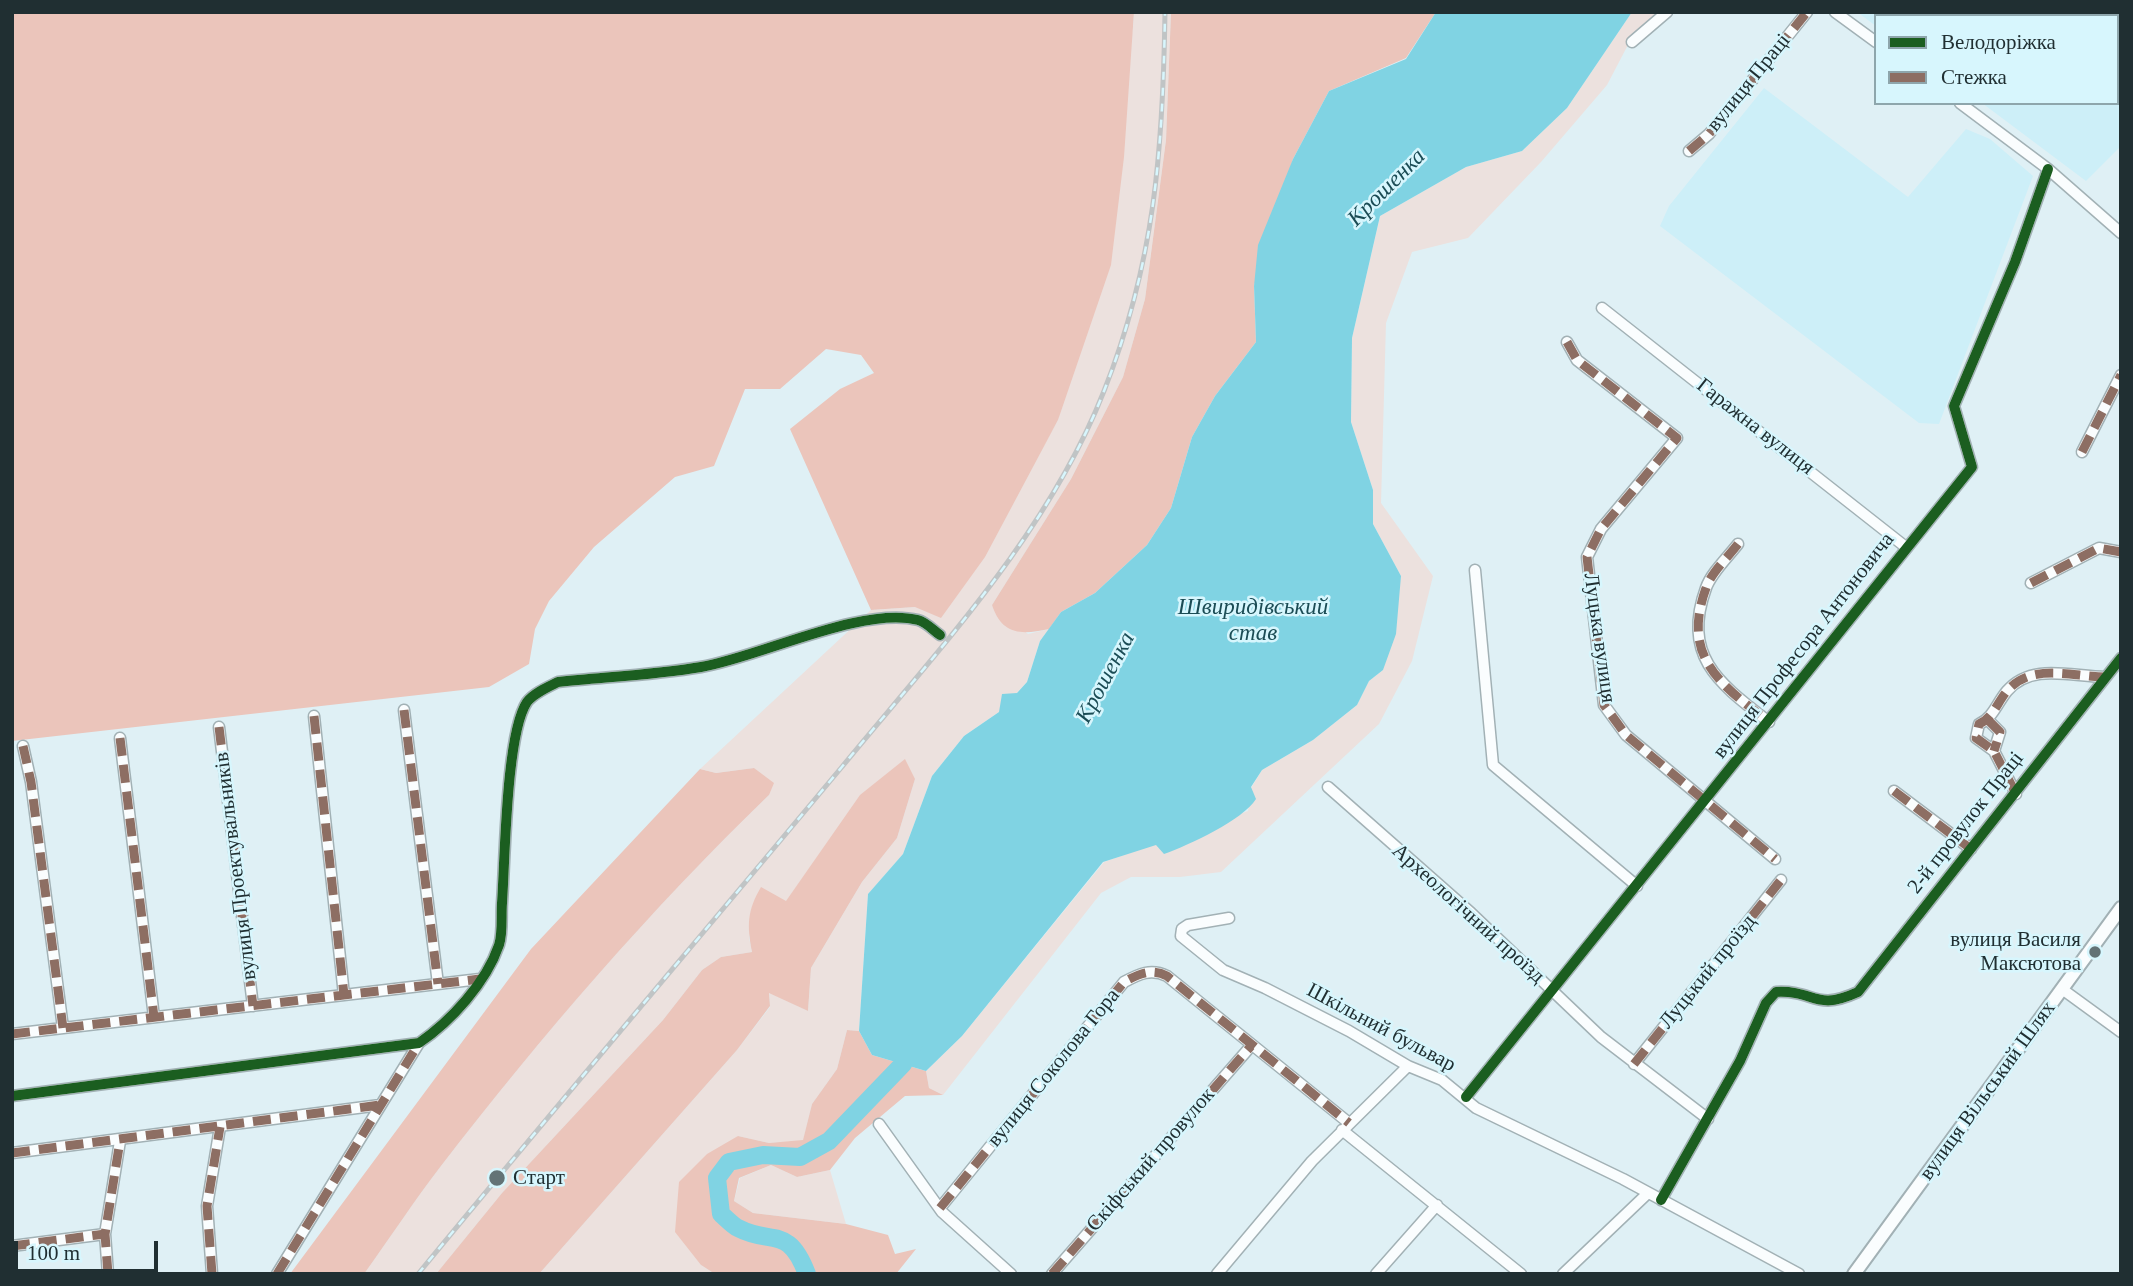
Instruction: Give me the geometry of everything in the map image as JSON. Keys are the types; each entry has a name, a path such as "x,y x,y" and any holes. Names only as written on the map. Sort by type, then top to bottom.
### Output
{"street":[{"path":"1632,42 1667,12"},
{"name":"вулиця Праці","path":"1689,151 1709,134 1807,12"},
{"path":"1835,12 1874,41"},
{"path":"1963,105 2048,169 2121,233"},
{"name":"вулиця Професора Антоновича","path":"1466,1097 1972,467 1954,406 2015,262 2048,169"},
{"name":"Гаражна вулиця","path":"1602,308 1907,548"},
{"name":"Луцька вулиця","path":"1567,342 1577,360 1591,373 1678,438 1601,529 1587,557 1604,705 1626,734 1775,859"},
{"path":"2082,452 2110,392 2121,375"},
{"path":"2110,392 2121,398"},
{"path":"1738,544 1706,586 1701,613 1701,649 1703,659 1717,677 1769,722"},
{"path":"2031,583 2099,548 2121,552"},
{"path":"1475,570 1493,765 1637,886"},
{"path":"277,1274 419,1043 444,1026 480,979 500,944 509,786 517,733 527,702 558,682 701,667 735,659 765,646 890,617 921,621 940,635"},
{"name":"2-й провулок Праці","path":"1708,1119 1740,1061 1766,1003 1776,992 1793,991 1814,1000 1834,1003 1858,992 2121,658"},
{"path":"2016,794 1994,751 1976,738 1979,724 1988,720 2007,690 2030,673 2106,677"},
{"path":"404,710 438,984"},
{"path":"314,716 344,995"},
{"path":"1988,720 2000,732 1994,751"},
{"name":"вулиця Проектувальників","path":"219,727 253,1006"},
{"path":"120,738 155,1017"},
{"path":"23,746 31,782 63,1028"},
{"name":"Археологічний проїзд","path":"1328,786 1634,1064 1708,1119"},
{"path":"1894,791 1971,849"},
{"name":"Луцький проїзд","path":"1634,1064 1781,880"},
{"name":"вулиця Вільський Шлях","path":"1854,1274 2121,908"},
{"name":"Шкільний бульвар","path":"1229,918 1188,925 1182,929 1181,936 1223,970 1339,1025 1408,1066 1442,1080 1466,1097 1476,1108 1623,1180 1799,1274"},
{"name":"вулиця Соколова Гора","path":"940,1209 1124,982 1134,976 1157,971 1167,976 1521,1274"},
{"path":"12,1034 480,979"},
{"path":"2062,989 2121,1032"},
{"path":"12,1096 419,1043"},
{"name":"Скіфський провулок","path":"1052,1274 1251,1046"},
{"path":"1217,1274 1312,1161 1408,1066"},
{"path":"12,1153 380,1105"},
{"path":"1661,1200 1708,1119"},
{"path":"879,1124 940,1209 1011,1274"},
{"path":"212,1274 207,1206 220,1127"},
{"path":"108,1274 105,1234 120,1141"},
{"path":"1563,1274 1647,1194"},
{"path":"1376,1274 1437,1205"},
{"path":"12,1246 105,1234"}],"shaded area":[{"path":"12,12 1134,12 1124,157 1111,265 1058,420 985,557 941,618 915,607 871,610 790,429 840,389 874,373 861,355 826,349 780,389 745,389 714,466 675,477 594,547 549,601 535,629 529,664 489,687 12,741"},
{"path":"1134,12 1171,12 1166,140 1145,299 1123,377 1071,479 992,605 1028,634 1049,629 1040,641 1027,682 999,712 964,736 932,776 903,854 868,894 859,1031 847,1030 837,1069 812,1104 803,1141 769,1143 738,1136 701,1265 715,1274 539,1274 737,1050 770,1007 769,992 808,1011 811,968 862,882 897,838 915,779 831,838 786,902 761,888 749,937 752,952 721,957 702,970 663,1020 502,1193 436,1274 364,1274 441,1166 558,1021 682,883 769,795 754,768 716,773 700,769 871,610 915,607 1022,484 1058,420"},
{"path":"1171,12 1436,12 1406,58 1329,91 1293,159 1254,286 1256,342 1215,396 1192,437 1171,508 1147,545 1095,593 1061,612 1049,629 1021,632 1001,622 992,605 1071,479 1123,377 1145,299 1166,140"},
{"path":"1632,12 1662,12 1630,41 1607,85 1541,162 1468,238 1412,252 1386,323 1381,503 1433,576 1412,661 1379,724 1221,872 1180,877 1131,877 1101,893 943,1095 929,1088 926,1071 962,1036 1104,862 1248,811 1251,788 1262,770 1313,740 1357,705 1369,681 1383,670 1401,576 1373,524 1373,490 1351,422 1352,338 1380,216 1466,167 1522,151 1567,108"},
{"path":"1857,12 2121,12 2121,146 2086,181 1985,105 2119,105 2119,14 1874,14 1874,25"},
{"path":"1764,88 1908,197 1966,129 1990,139 2033,176 1939,424 1919,423 1660,226 1669,206"},
{"path":"905,759 915,779 897,838 862,882 811,968 808,1011 769,993 770,1006 737,1050 539,1274 436,1274 502,1193 663,1020 702,970 721,957 752,952 749,918 761,887 786,901 860,795"},
{"path":"754,768 774,783 769,795 682,883 558,1021 441,1166 364,1274 290,1274 531,949 700,769 716,773"},
{"path":"847,1030 859,1031 872,1055 926,1071 929,1088 943,1095 905,1096 855,1138 830,1170 797,1177 771,1165 739,1178 734,1201 753,1213 846,1224 888,1235 895,1254 916,1249 896,1274 715,1274 701,1265 675,1232 679,1182 707,1154 738,1136 769,1143 803,1140 812,1104 837,1069"},
{"path":"771,1165 797,1177 830,1170 846,1224 753,1213 734,1201 740,1178"}],"water":[{"name":"Швиридівський став","path":"1436,12 1632,12 1567,108 1522,151 1466,167 1380,216 1352,338 1351,422 1373,490 1373,524 1401,576 1396,634 1383,670 1369,681 1357,705 1313,740 1262,770 1251,787 1256,799 1240,815 1201,838 1164,854 1156,845 1103,862 962,1036 926,1071 872,1055 859,1031 868,894 903,854 932,776 964,736 999,712 1002,694 1017,693 1027,682 1040,641 1061,612 1095,593 1147,545 1171,508 1192,437 1215,396 1256,342 1254,286 1258,245 1293,159 1329,91 1406,59"}],"waterway":[{"name":"Крошенка","path":"807,1274 800,1258 786,1242 738,1228 721,1214 717,1178 729,1162 763,1155 800,1157 829,1141 903,1064 914,1043"}],"railway":[{"path":"418,1274 952,635 988,589 1053,494 1081,443 1104,391 1135,297 1153,204 1158,158 1165,12"}],"marked path":[{"path":"1689,151 1709,134 1807,12"},
{"path":"1567,342 1577,360 1677,438 1601,529 1587,557 1604,705 1626,735 1775,859"},
{"path":"2082,452 2121,375"},
{"path":"1738,544 1708,582 1698,633 1702,651 1721,681 1769,722"},
{"path":"2031,583 2099,548 2121,552"},
{"path":"2016,794 1994,751 1976,738 1979,724 1991,714 2007,691 2028,677 2053,673 2106,677"},
{"path":"404,710 438,984"},
{"path":"314,716 344,995"},
{"path":"1988,720 2000,732 1994,751"},
{"path":"219,727 253,1006"},
{"path":"120,738 154,1017"},
{"path":"23,746 31,782 63,1028"},
{"path":"1894,791 1971,849"},
{"path":"1634,1064 1781,880"},
{"path":"940,1208 1124,982 1145,973 1156,972 1167,976 1349,1123"},
{"path":"12,1034 480,979"},
{"path":"277,1274 419,1043"},
{"path":"1052,1274 1251,1046"},
{"path":"12,1153 380,1105"},
{"path":"212,1274 207,1206 220,1127"},
{"path":"108,1274 105,1234 120,1141"},
{"path":"12,1246 105,1234"}],"cycle path":[{"path":"1466,1097 1972,467 1954,406 2015,262 2048,169"},
{"path":"12,1096 419,1043 443,1024 466,1000 486,973 499,945 511,768 520,718 527,702 533,696 558,682 647,674 725,662 810,634 868,620 918,620 940,635"},
{"path":"1661,1200 1740,1061 1766,1003 1776,992 1789,992 1823,1000 1843,998 1858,992 2121,658"}],"place":[{"name":"вулиця Василя Максютова","path":"2095,952"},
{"name":"Старт","path":"497,1178"}]}
